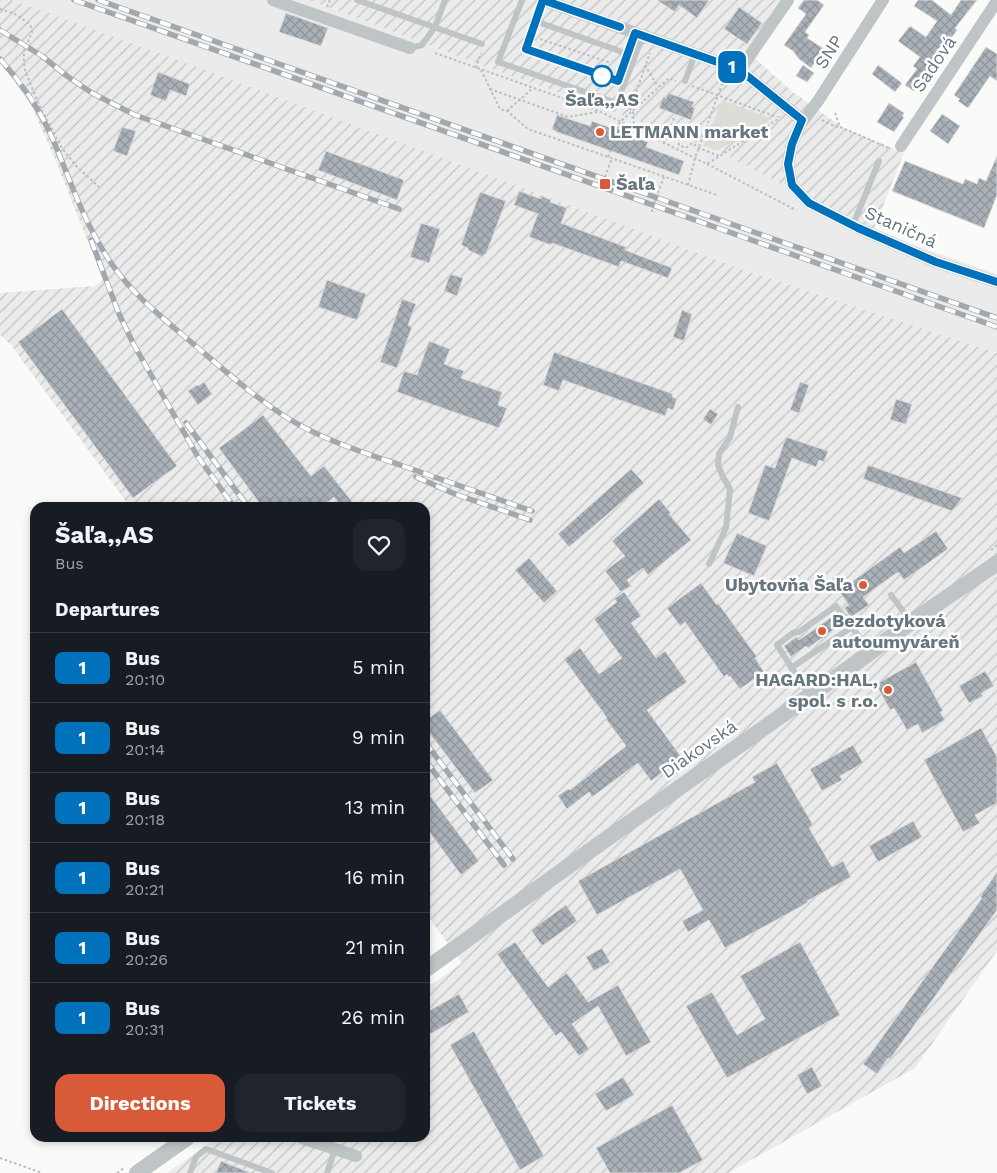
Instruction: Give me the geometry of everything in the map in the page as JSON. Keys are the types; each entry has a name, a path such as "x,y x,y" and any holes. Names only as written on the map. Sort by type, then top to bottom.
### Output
{"street":[{"path":"273,0 410,48"},
{"path":"543,0 740,70 802,120"},
{"path":"740,70 788,0"},
{"name":"SNP","path":"797,190 792,185 788,164 792,144 802,120 818,102 883,0"},
{"name":"Sadová","path":"901,146 997,2"},
{"name":"Staničná","path":"797,190 809,203 853,225 936,262 997,282"},
{"name":"Diakovská","path":"430,966 911,622 997,563"},
{"path":"137,1173 181,1142"},
{"path":"314,1142 356,1156"}],"lane":[{"path":"357,0 483,46"},
{"path":"410,48 422,45 435,27 445,0"},
{"path":"522,0 498,62 617,104 639,34"},
{"path":"543,0 526,49 618,81 628,54 639,34"},
{"path":"535,21 628,54"},
{"path":"685,82 695,54"},
{"path":"853,225 879,161"},
{"path":"709,564 726,528 730,490 718,465 719,454 730,437 738,407"},
{"path":"891,595 911,622"},
{"path":"810,696 777,645 793,633 799,632 836,606 871,652"},
{"path":"791,668 852,626"},
{"path":"190,1173 196,1157 206,1149 272,1173"},
{"path":"327,1173 335,1149"}],"path":[{"path":"327,7 330,0"},
{"path":"0,9 15,14 31,27 32,32 24,51 24,63 38,105 62,148 76,166 99,187"},
{"path":"540,39 611,63"},
{"path":"476,68 483,46"},
{"path":"435,53 599,111 794,209"},
{"path":"634,129 633,111 630,109 650,53"},
{"path":"645,65 658,88"},
{"path":"481,69 500,109 507,111 528,128 717,195"},
{"path":"688,185 698,148 726,72"},
{"path":"617,129 620,122 669,78 677,81"},
{"path":"685,82 778,117"},
{"path":"507,111 533,88"},
{"path":"490,89 568,117 599,111"},
{"path":"707,164 778,119 780,112"},
{"path":"835,113 840,127"},
{"path":"664,144 675,116"},
{"path":"822,120 897,151 901,146"},
{"path":"638,131 646,125 678,138 679,145 686,148 692,143 698,148 719,156"},
{"path":"608,157 610,151"},
{"path":"600,191 612,158"},
{"path":"652,212 664,177"},
{"path":"0,1158 42,1173"}],"shaded area":[{"path":"0,0 12,0 738,268 997,353 997,951 915,1068 728,1173 167,1173 211,1142 430,1142 430,985 462,963 430,919 430,502 126,502 11,345 0,335 0,293 95,286 103,280 56,161 31,105 0,61"},
{"path":"12,0 309,0 719,152 873,231 997,274 997,353 738,268"},
{"path":"309,0 783,0 750,54 794,93 842,127 904,153 873,231 719,152"},
{"path":"722,100 771,119 717,150 704,145"}],"building":[{"path":"657,0 709,0 697,18 679,5 675,12"},
{"path":"804,0 817,0 824,5 805,32 809,35 807,38 824,49 811,68 784,45 806,14 798,8"},
{"path":"918,0 932,0 951,15 961,0 977,0 955,28 957,30 950,40 947,38 934,55 939,58 914,91 905,85 917,69 913,66 920,57 898,41 910,26 926,37 937,21 914,6"},
{"path":"739,7 762,23 747,44 724,29"},
{"path":"286,13 328,28 321,46 279,32"},
{"path":"986,47 997,54 997,81 990,76 968,108 958,101 960,99 954,95"},
{"path":"803,65 814,73 807,82 796,76"},
{"path":"878,65 902,83 895,92 872,74"},
{"path":"158,72 190,84 186,96 170,90 166,101 150,95"},
{"path":"668,93 694,102 692,107 695,108 691,120 659,108 663,97 666,98"},
{"path":"889,103 904,113 902,116 904,117 894,132 877,122"},
{"path":"942,114 960,126 948,144 930,131"},
{"path":"557,115 590,126 592,121 624,131 623,133 648,142 646,147 684,161 679,175 557,132 552,129"},
{"path":"122,127 136,131 127,156 113,151"},
{"path":"326,151 404,180 397,200 318,170"},
{"path":"997,156 997,195 984,228 892,191 905,161 963,184 965,179 977,184 979,178 986,181"},
{"path":"519,191 541,199 542,196 551,200 550,202 567,208 561,223 626,247 625,250 672,268 668,278 621,261 619,267 552,243 551,245 529,237 538,214 514,205"},
{"path":"480,192 506,201 486,254 483,257 461,245"},
{"path":"421,223 440,229 429,263 410,257"},
{"path":"450,274 463,278 457,296 444,291"},
{"path":"327,280 366,294 357,320 318,307"},
{"path":"402,299 416,304 408,325 412,327 397,368 380,362"},
{"path":"62,309 177,466 133,498 18,342"},
{"path":"682,310 692,314 684,341 673,337"},
{"path":"429,341 450,349 444,364 464,371 461,378 502,392 498,405 507,408 499,428 397,392 404,371 417,375"},
{"path":"554,352 673,394 672,397 677,399 673,410 668,408 665,416 563,380 559,391 543,385"},
{"path":"204,382 212,394 198,405 188,391"},
{"path":"800,382 809,385 799,413 790,410"},
{"path":"896,399 912,404 906,424 890,420"},
{"path":"710,409 718,414 711,425 703,419"},
{"path":"263,415 311,476 324,466 352,502 338,502 334,497 328,502 259,502 219,448"},
{"path":"786,437 828,451 824,462 819,460 816,467 792,458 769,521 748,513 765,465 775,468"},
{"path":"868,465 962,498 952,511 863,479"},
{"path":"631,469 644,483 569,547 558,534"},
{"path":"659,499 691,540 648,575 643,568 627,580 631,586 621,592 605,571 625,556 612,541"},
{"name":"Ubytovňa Šaľa","path":"936,531 948,549 904,580 898,572 863,597 869,605 851,617 844,608 849,605 839,591 900,547 904,553"},
{"path":"737,533 767,546 754,576 723,563"},
{"path":"529,558 557,591 544,603 515,570"},
{"path":"701,583 757,657 755,658 764,672 740,689 730,676 728,677 727,674 724,677 685,622 680,626 667,608"},
{"path":"624,592 641,616 631,623 656,658 665,651 687,682 647,710 682,758 651,781 638,763 592,797 589,792 567,809 558,796 568,789 570,790 626,746 564,659 580,648 599,674 622,658 594,619 617,602 614,599"},
{"name":"Bezdotyková autoumyváreň","path":"836,614 843,623 808,648 806,646 791,657 784,646 797,637 799,640"},
{"path":"916,662 943,711 940,712 945,720 922,733 918,724 907,730 894,708 890,710 876,684"},
{"path":"985,671 994,686 981,693 983,696 969,703 959,686"},
{"path":"440,710 493,780 475,793 430,734 430,717"},
{"path":"981,728 997,757 997,803 975,815 980,823 963,832 924,760"},
{"path":"853,745 863,763 840,776 842,780 822,791 810,769"},
{"path":"777,763 813,825 809,828 832,867 843,861 851,877 725,948 709,920 688,932 682,921 703,910 680,869 597,915 578,881 755,782 752,777"},
{"path":"430,796 479,861 461,875 430,833"},
{"path":"913,821 922,837 878,862 869,846"},
{"path":"997,872 997,910 890,1059 888,1058 877,1074 863,1064 982,898 980,897"},
{"path":"566,905 577,921 542,946 531,930"},
{"path":"515,942 548,987 567,973 588,1002 618,985 651,1042 626,1056 598,1006 572,1024 589,1049 579,1056 561,1032 556,1036 497,954"},
{"path":"800,942 840,1015 727,1078 686,1006 712,992 737,1035 765,1019 740,976"},
{"path":"602,948 610,962 594,971 586,957"},
{"path":"459,994 469,1012 430,1034 430,1010"},
{"path":"474,1031 544,1156 520,1170 450,1045"},
{"path":"812,1067 822,1086 807,1094 797,1075"},
{"path":"623,1077 634,1095 606,1111 595,1094"},
{"path":"672,1105 703,1160 679,1173 610,1173 596,1148"},
{"path":"221,1161 251,1173 216,1173"}],"railway":[{"path":"74,0 997,327"},
{"path":"98,0 997,318"},
{"path":"0,30 42,56 92,93 135,115 399,209"},
{"path":"0,59 26,91 42,118 55,144 83,212 109,260 137,294 169,323 251,392 302,426 357,450 532,511"},
{"path":"91,240 119,314 134,345 198,457 231,502"},
{"path":"186,423 245,502"},
{"path":"416,477 455,494 530,520"},
{"path":"430,749 513,859"},
{"path":"430,767 504,865"}],"bus line":[{"name":"1","path":"620,27 543,0 526,49 618,81 635,33 740,70 802,120 792,144 788,164 792,185 809,203 858,228 936,262 997,282"}],"place":[{"name":"Šaľa,,AS","path":"602,76"},
{"name":"LETMANN market","path":"600,132"},
{"name":"Šaľa","path":"605,184"},
{"name":"Ubytovňa Šaľa","path":"863,585"},
{"name":"Bezdotyková autoumyváreň","path":"822,631"},
{"name":"HAGARD:HAL, spol. s r.o.","path":"888,690"}]}
